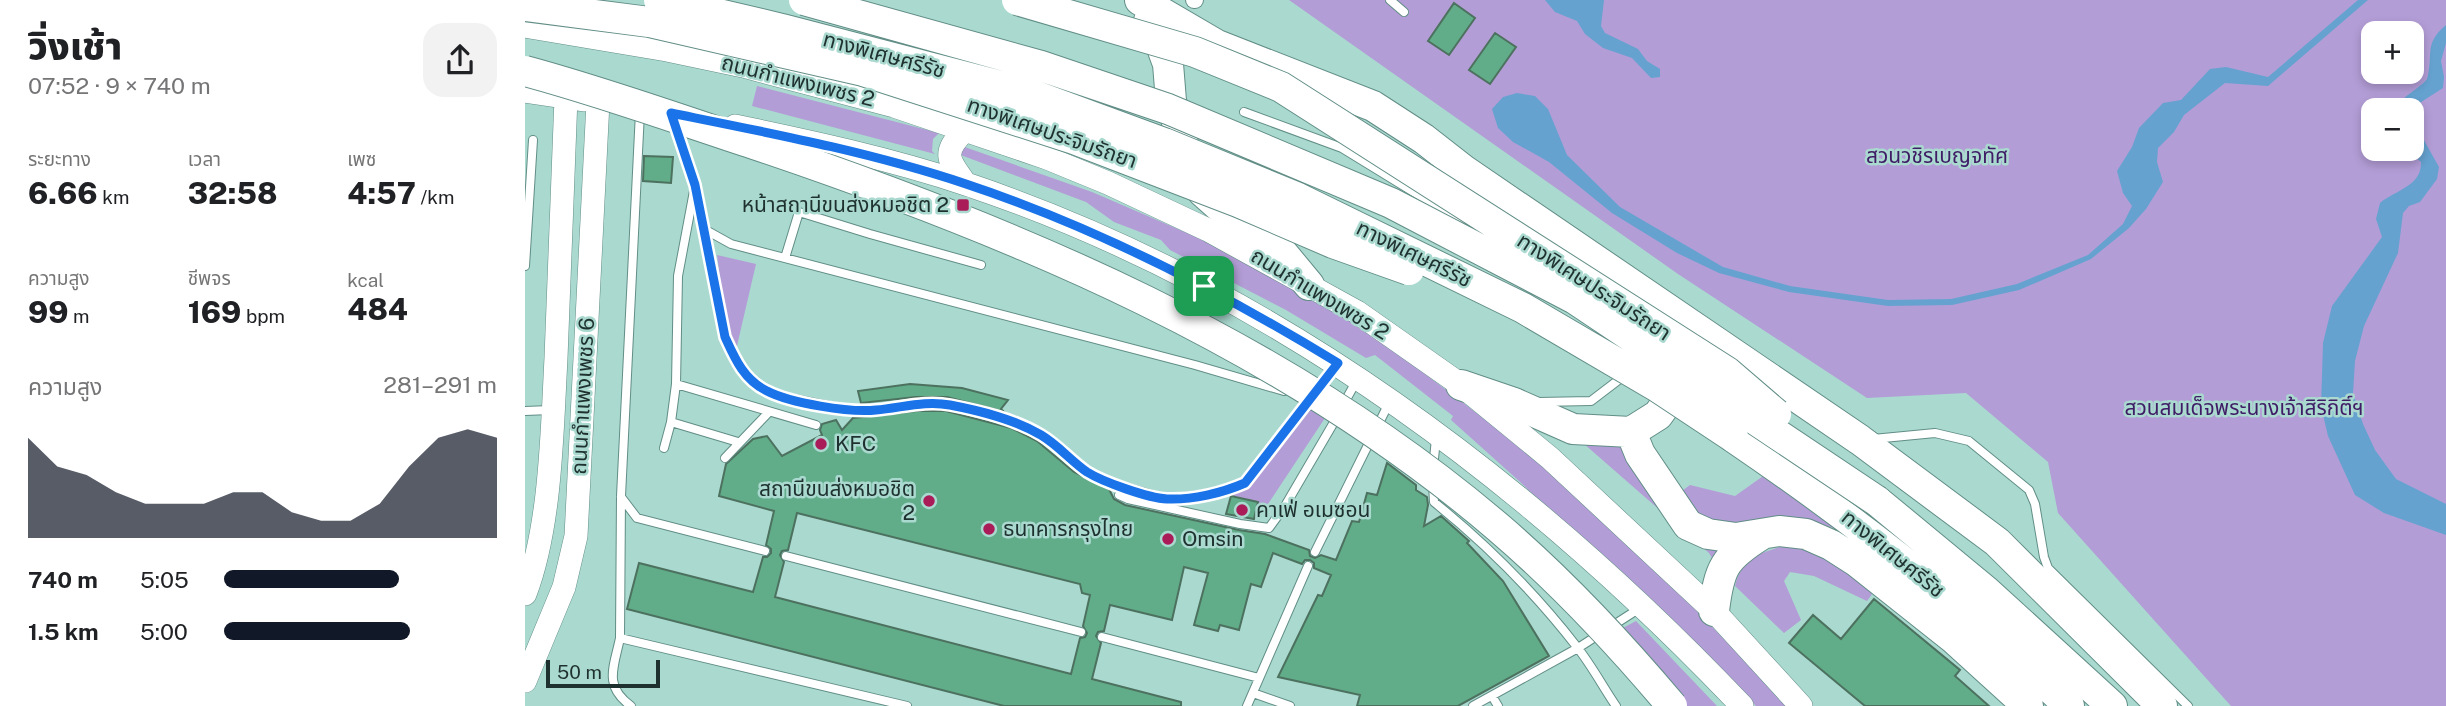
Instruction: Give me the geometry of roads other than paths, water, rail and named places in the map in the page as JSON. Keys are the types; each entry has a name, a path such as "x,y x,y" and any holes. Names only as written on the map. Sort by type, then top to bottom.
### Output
{"highway":[{"name":"ทางพิเศษศรีรัช","path":"659,0 1028,93 1164,143 1299,198 1523,308 1656,386 1814,492 1908,564 2025,664 2069,706"},
{"name":"ทางพิเศษศรีรัช","path":"804,0 1041,66 1143,101 1391,203 1575,299 1877,501 1986,591 2112,706"},
{"name":"ทางพิเศษประจิมรัถยา","path":"1017,0 1195,52 1281,87 1727,372 1877,501"},
{"path":"1138,0 1157,34 1168,64 1171,101 1186,154 1202,191 1220,207 1270,238 1309,285"},
{"path":"1138,0 1216,46 1373,106 1424,139 1660,319 1705,336 1860,440 1997,542 2162,706"},
{"name":"ทางพิเศษประจิมรัถยา","path":"528,20 649,22 863,71 1074,139 1238,202 1333,243 1523,308"},
{"path":"525,71 584,87 839,173 980,227 1157,305 1237,348 1358,423 1420,466 1500,528 1572,596 1672,706"},
{"path":"1461,385 1514,403 1573,429 1631,432 1658,415 1699,357 1705,336"},
{"path":"1631,432 1640,454 1688,525 1708,534 1736,538 1779,531 1806,534 1831,545 1856,561 1954,638 2028,706"},
{"path":"1714,611 1717,581 1728,561 1738,550 1762,535"}],"main road":[{"name":"ถนนกำแพงเพชร 2","path":"528,20 743,66 894,106 1047,158 1162,207 1309,285 1357,312 1461,385 1550,458 1714,611 1801,706"},
{"path":"525,91 671,113 815,143 965,183 1042,212 1129,250 1240,306 1359,377 1437,433 1517,496 1643,606 1742,706"},
{"name":"ถนนกำแพงเพชร 6","path":"525,594 536,560 543,517 553,410 566,97"},
{"name":"ถนนกำแพงเพชร 6","path":"525,681 564,587 576,536 598,102"},
{"path":"964,131 954,141 949,155 950,163 965,183"}],"street":[{"path":"528,20 541,0"}],"lane":[{"path":"1390,0 1404,12"},
{"path":"631,706 618,696 613,686 613,673 620,638 621,496 640,109"},
{"path":"1244,112 1342,148 1496,242"},
{"path":"671,113 695,185 725,337 736,361 752,382 780,396 849,411 916,404 947,404 978,411 1013,422 1043,436 1077,465 1104,481 1167,499 1224,492 1245,483 1313,399 1338,363"},
{"path":"525,265 533,140"},
{"path":"664,448 676,384 678,276 695,185"},
{"path":"785,258 799,212 981,265"},
{"path":"704,229 731,244 1109,345 1195,365 1313,399"},
{"path":"1530,264 1643,340 1638,349"},
{"path":"1514,403 1591,401 1623,378 1633,359"},
{"path":"1119,495 1240,524 1269,528 1285,506 1359,377"},
{"path":"676,384 815,425"},
{"path":"1315,552 1391,399"},
{"path":"525,411 553,410"},
{"path":"725,458 769,412"},
{"path":"671,422 738,442"},
{"path":"1437,433 1432,477 1434,502 1467,528 1578,648 1616,706"},
{"path":"1860,440 1934,433 1969,440 2029,490 2035,504 2048,568 2188,706"},
{"path":"621,496 637,518 765,551"},
{"path":"786,556 1081,632"},
{"path":"1247,706 1308,566"},
{"path":"1473,706 1578,648 1643,606"},
{"path":"1102,637 1259,678"},
{"path":"620,638 907,706"},
{"path":"1253,693 1290,706"},
{"path":"1492,696 1498,706"}],"water":[{"path":"1545,0 1604,0 1601,26 1605,33 1638,49 1647,61 1660,69 1660,77 1651,78 1632,58 1603,48 1585,34 1577,21 1555,12"},
{"path":"2358,0 2368,0 2268,86 2225,83 2184,115 2174,132 2158,148 2157,162 2163,182 2146,209 2129,228 2091,259 2019,290 1952,305 1888,306 1789,292 1719,273 1677,253 1612,213 1549,162 1513,142 1498,128 1492,109 1503,97 1517,93 1535,96 1548,109 1567,155 1620,207 1723,267 1790,286 1888,300 1951,299 2017,284 2088,255 2123,224 2132,206 2123,193 2117,171 2132,147 2139,128 2163,103 2181,100 2210,69 2226,67 2268,77"},
{"path":"2446,25 2446,43 2441,61 2443,88 2424,100 2424,98 2406,98 2427,79 2432,44"},
{"path":"2424,140 2439,167 2437,179 2420,202 2409,206 2403,213 2398,253 2364,326 2355,361 2353,393 2375,450 2396,479 2446,504 2446,535 2384,513 2355,495 2328,436 2321,406 2323,343 2332,306 2382,237 2376,219 2380,203 2413,182 2421,162 2424,161"}],"place":[{"name":"หน้าสถานีขนส่งหมอชิต 2","path":"963,205"},
{"name":"KFC","path":"821,444"},
{"name":"สถานีขนส่งหมอชิต 2","path":"929,501"},
{"name":"คาเฟ่ อเมซอน","path":"1242,510"},
{"name":"ธนาคารกรุงไทย","path":"989,529"},
{"name":"Omsin","path":"1168,539"}],"park label":[{"name":"สวนวชิรเบญจทัศ","path":"1937,156"},
{"name":"สวนสมเด็จพระนางเจ้าสิริกิติ์ฯ","path":"2244,408"}]}
